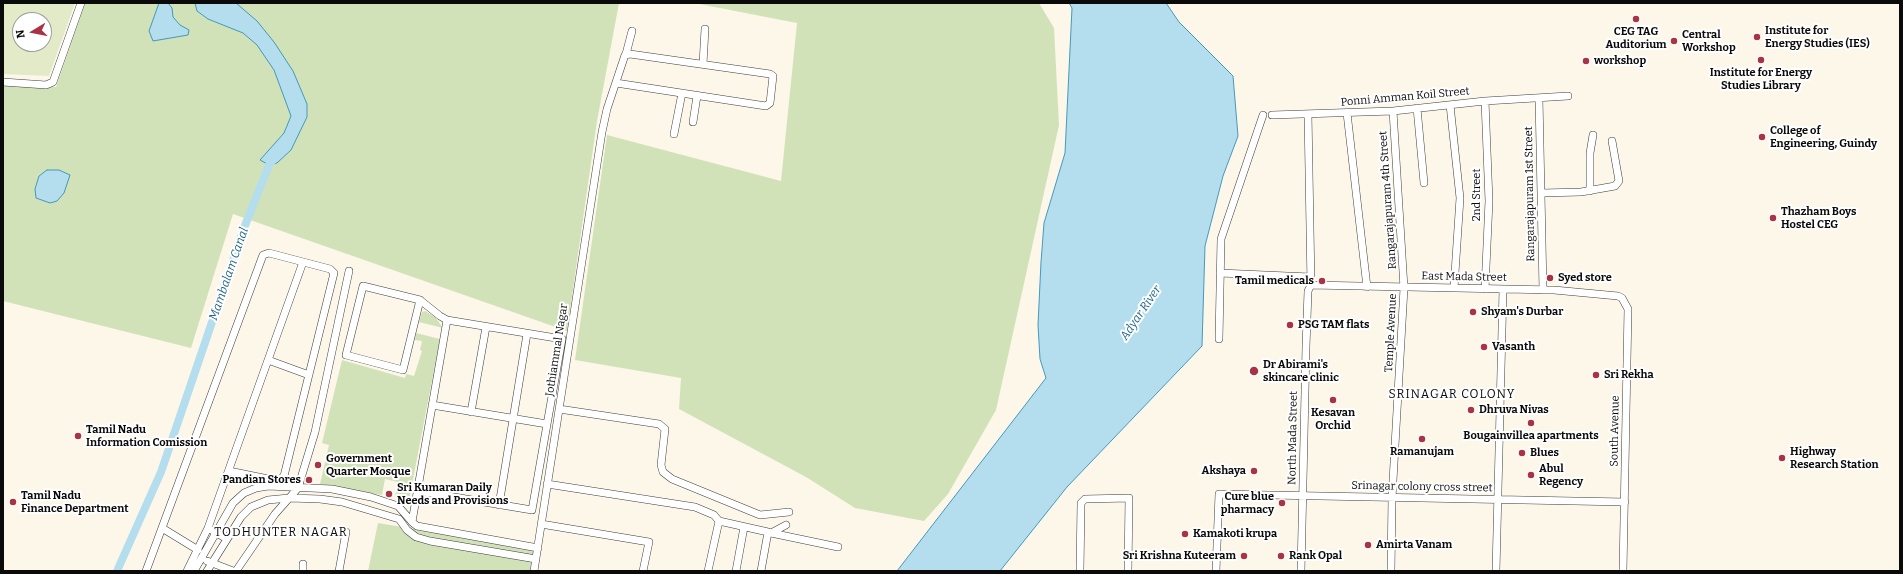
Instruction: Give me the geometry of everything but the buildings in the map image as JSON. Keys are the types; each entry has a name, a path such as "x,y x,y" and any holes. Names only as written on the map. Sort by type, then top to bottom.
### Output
{"street":[{"path":"3,82 46,85 53,82 81,3"},
{"path":"703,64 705,29"},
{"name":"Jothiammal Nagar","path":"534,571 602,132 607,109 626,54 632,31"},
{"path":"616,82 765,106 770,103 772,74 626,54"},
{"path":"674,134 682,93"},
{"path":"693,122 697,96"},
{"name":"Ponni Amman Koil Street","path":"1272,116 1393,111 1484,101 1568,96"},
{"name":"Rangarajapuram 1st Street","path":"1540,98 1543,290"},
{"name":"2nd Street","path":"1484,101 1489,201 1485,289"},
{"path":"1450,105 1460,198 1454,288"},
{"path":"1417,108 1424,183"},
{"name":"Rangarajapuram 4th Street","path":"1393,111 1404,288"},
{"path":"1347,113 1367,287"},
{"name":"North Mada Street","path":"1301,571 1306,347 1308,291 1311,285 1308,114"},
{"path":"1219,339 1221,239 1264,115"},
{"path":"1590,191 1590,154 1593,135"},
{"path":"1542,193 1590,191 1618,184 1612,141"},
{"path":"146,571 263,255 269,253 330,268 334,273 284,476 278,481 229,471"},
{"path":"187,571 208,528 303,262"},
{"path":"201,559 234,571 275,514 298,488 315,432 349,271"},
{"path":"1220,274 1310,276"},
{"name":"East Mada Street","path":"1311,285 1543,290 1618,296"},
{"path":"418,491 532,510 562,339 447,320 420,300 363,286 346,355 403,370 420,300"},
{"name":"Temple Avenue","path":"1391,571 1392,498 1404,288"},
{"path":"1496,571 1503,289"},
{"name":"South Avenue","path":"1618,296 1622,298 1628,309 1623,571"},
{"path":"412,522 447,320"},
{"path":"471,412 486,327"},
{"path":"499,505 527,334"},
{"path":"268,360 309,375"},
{"path":"432,405 547,424"},
{"path":"559,409 659,424 665,429 661,465 663,472 672,479 760,515 789,512"},
{"path":"547,484 695,507 714,514 719,521 838,546"},
{"path":"194,571 233,503 244,494 256,488 268,486 332,489 372,497 402,509 412,522 425,528 538,548"},
{"name":"Srinagar colony cross street","path":"1216,571 1219,494 1624,502"},
{"path":"207,571 227,539 251,507 268,500 289,498 320,499 342,502 398,519 416,537 430,542 536,559"},
{"path":"1080,571 1081,503 1084,499 1129,498 1128,571"},
{"path":"398,519 402,509"},
{"path":"708,571 719,521"},
{"path":"542,524 649,542 643,571"},
{"path":"770,532 786,524"},
{"path":"736,571 744,527"},
{"path":"162,528 198,550"},
{"path":"208,528 227,539"},
{"path":"339,571 346,532"},
{"path":"761,571 770,532"}],"green space":[{"path":"3,3 75,3 49,76 3,74"},
{"path":"85,3 619,3 597,121 567,331 233,214 191,348 3,301 3,85 56,87"},
{"path":"694,3 1039,3 1054,28 1059,125 996,410 948,494 924,521 855,508 806,477 679,409 681,378 575,360 607,135 781,181 797,23"},
{"path":"425,311 435,317 443,328 419,322 422,312"},
{"path":"416,333 440,339 409,500 395,497 398,482 385,479 382,495 320,484 329,445 322,443 342,360 405,378 406,374 414,376 422,351 420,350 422,341 415,340"},
{"path":"378,523 534,549 530,571 368,571"}],"water":[{"path":"159,3 168,3 172,8 173,17 180,25 189,30 188,35 153,41 149,31"},
{"path":"195,3 236,3 257,21 274,42 293,71 307,104 307,117 291,150 277,163 269,165 260,160 284,133 291,116 274,70 257,45 243,33 208,19 197,11"},
{"name":"Adyar River","path":"1069,3 1166,3 1179,22 1233,76 1238,136 1223,176 1205,246 1202,346 1067,487 1000,571 897,571 1046,378 1040,359 1038,325 1041,262 1044,223 1065,153 1072,8"},
{"path":"47,170 59,170 70,175 64,193 57,201 50,203 36,198 35,189 39,176"}],"waterway":[{"name":"Mambalam Canal","path":"117,571 161,472 244,228 269,165 276,156"}],"place":[{"name":"CEG TAG Auditorium","path":"1636,19"},
{"name":"Institute for Energy Studies (IES)","path":"1757,37"},
{"name":"Central Workshop","path":"1674,41"},
{"name":"Institute for Energy Studies Library","path":"1761,60"},
{"name":"workshop","path":"1586,61"},
{"name":"College of Engineering, Guindy","path":"1762,137"},
{"name":"Thazham Boys Hostel CEG","path":"1773,218"},
{"name":"Syed store","path":"1550,278"},
{"name":"Tamil medicals","path":"1322,281"},
{"name":"Shyam's Durbar","path":"1473,312"},
{"name":"PSG TAM flats","path":"1290,325"},
{"name":"Vasanth","path":"1484,347"},
{"name":"Dr Abirami's skincare clinic","path":"1254,371"},
{"name":"Sri Rekha","path":"1596,375"},
{"name":"Kesavan Orchid","path":"1333,400"},
{"name":"Dhruva Nivas","path":"1471,410"},
{"name":"Bougainvillea apartments","path":"1531,423"},
{"name":"Tamil Nadu Information Comission","path":"78,436"},
{"name":"Ramanujam","path":"1422,439"},
{"name":"Blues","path":"1522,453"},
{"name":"Highway Research Station","path":"1782,458"},
{"name":"Government Quarter Mosque","path":"318,465"},
{"name":"Akshaya","path":"1254,471"},
{"name":"Abul Regency","path":"1531,475"},
{"name":"Pandian Stores","path":"309,480"},
{"name":"Sri Kumaran Daily Needs and Provisions","path":"389,494"},
{"name":"Tamil Nadu Finance Department","path":"13,502"},
{"name":"Cure blue pharmacy","path":"1282,503"},
{"name":"Kamakoti krupa","path":"1185,534"},
{"name":"Amirta Vanam","path":"1368,545"},
{"name":"Sri Krishna Kuteeram","path":"1244,556"},
{"name":"Rank Opal","path":"1281,556"}],"district":[{"name":"SRINAGAR COLONY","path":"1452,395"},
{"name":"TODHUNTER NAGAR","path":"281,533"}]}
